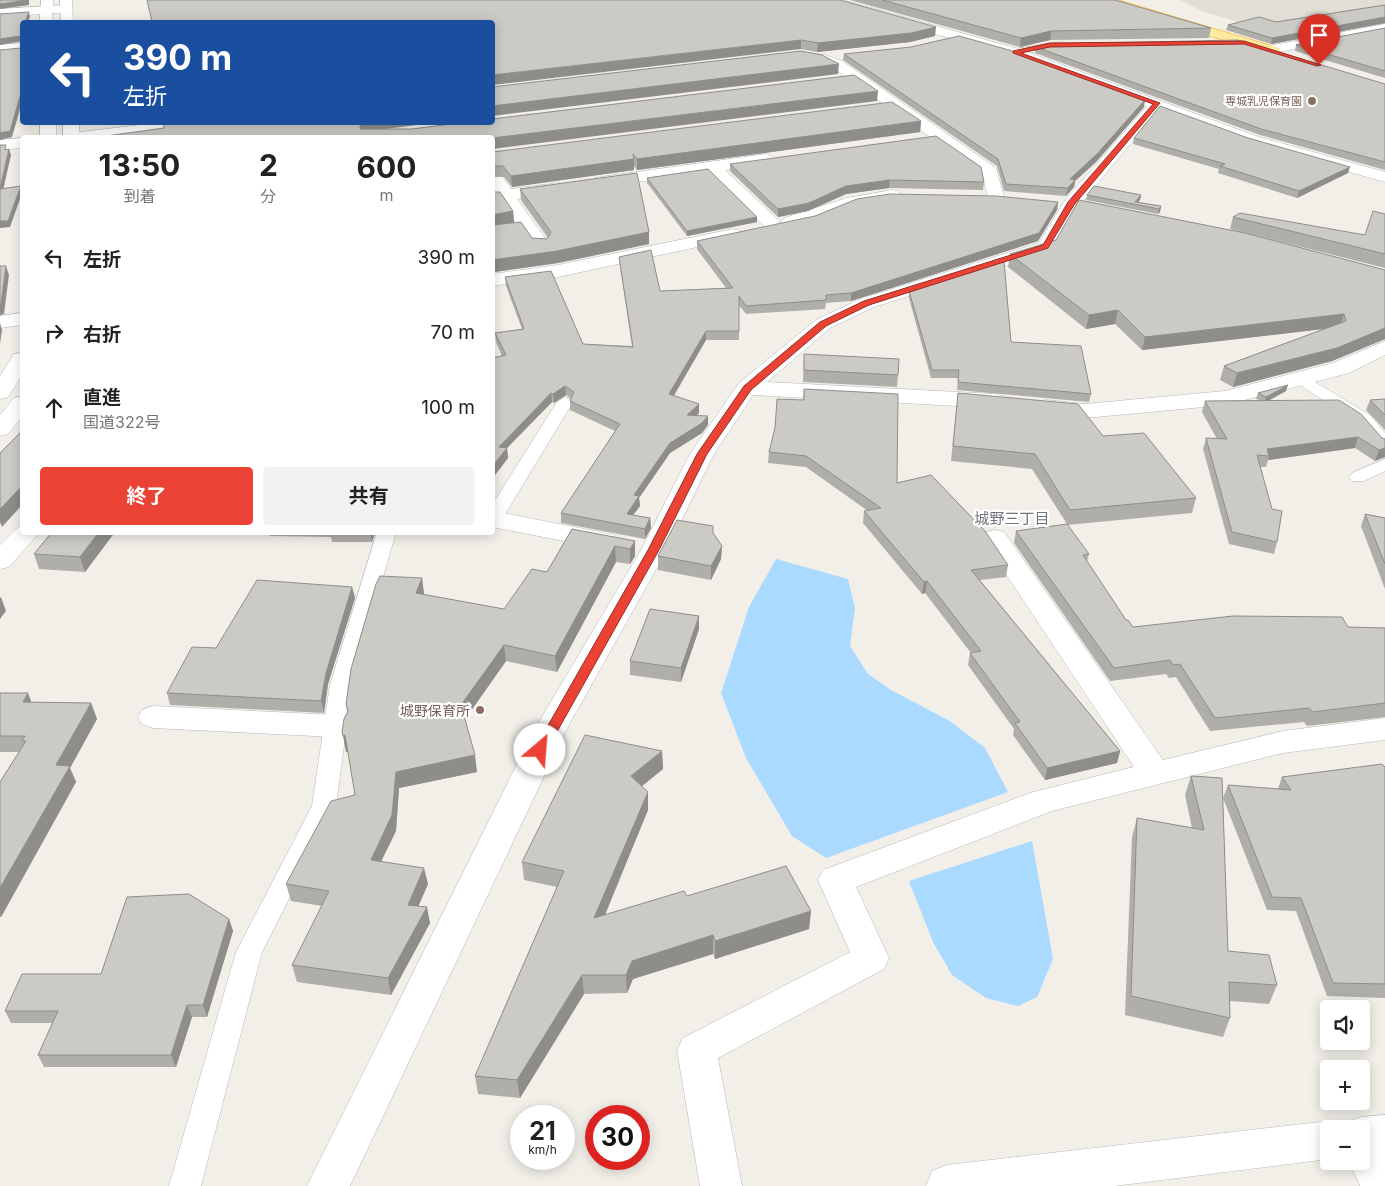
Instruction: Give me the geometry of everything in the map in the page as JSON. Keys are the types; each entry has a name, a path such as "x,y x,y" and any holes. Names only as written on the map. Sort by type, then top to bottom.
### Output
{"highway":[{"path":"1105,0 1296,58"}],"street":[{"path":"830,0 1014,52 1254,140 1385,177"},
{"path":"0,13 47,11 66,4 67,20"},
{"path":"1269,50 1385,28"},
{"path":"935,42 960,36"},
{"path":"0,49 20,47"},
{"path":"792,56 820,57 847,55"},
{"path":"820,57 837,64 990,172 995,197"},
{"path":"838,81 857,78"},
{"path":"328,1186 549,732 654,550 702,454 747,388 823,324 866,303 1046,247 1071,205 1157,103"},
{"path":"876,108 896,105"},
{"path":"98,135 183,125"},
{"path":"913,140 941,136"},
{"path":"0,145 20,143"},
{"path":"499,196 779,158"},
{"path":"712,166 773,225"},
{"path":"495,184 499,196 528,227 541,245"},
{"path":"495,280 558,271 814,216 852,200 889,195 908,195"},
{"path":"976,196 1014,198"},
{"path":"0,322 20,319"},
{"path":"747,388 1017,403 1085,411 1104,410 1225,398 1341,368 1385,347"},
{"path":"0,392 20,362"},
{"path":"0,430 20,405"},
{"path":"495,519 654,550"},
{"path":"0,561 24,535"},
{"path":"994,538 1155,774"},
{"path":"153,717 335,726"},
{"path":"721,1186 697,1050 871,958 835,880 1045,801 1283,742 1385,729"},
{"path":"1370,1135 1385,1134"},
{"path":"947,1186 1320,1141"},
{"path":"1370,1160 1382,1186"}],"lane":[{"path":"1205,43 1244,42"},
{"path":"1014,52 1050,45 1070,45"},
{"path":"510,229 528,227"},
{"path":"1300,378 1364,419 1385,444"},
{"path":"495,516 565,402"},
{"path":"1358,477 1385,464"},
{"path":"185,1186 249,952 324,806 342,685 386,535"}],"shaded area":[{"path":"1180,0 1385,0 1385,19 1283,36 1202,11"}],"water":[{"path":"776,559 848,579 855,608 850,646 868,674 891,690 950,721 985,748 1008,792 826,858 792,836 746,758 721,693 749,607"},
{"path":"1032,841 1053,959 1037,997 1018,1006 986,998 952,975 933,942 909,881"}],"building":[{"path":"0,0 27,0 0,4"},
{"path":"147,0 840,0 936,27 911,33 818,43 801,40 495,75 495,20 152,20"},
{"path":"882,0 1115,0 1211,28 1051,31 1021,38"},
{"path":"1385,5 1385,17 1272,38 1228,25 1259,17 1276,22"},
{"path":"29,12 26,20 20,20 20,36 0,39 0,14"},
{"path":"1385,28 1385,71 1296,45"},
{"path":"959,36 1009,50 1145,100 1097,154 1070,179 1075,180 1068,188 1006,184 998,159 844,54 911,47"},
{"path":"1238,40 1385,84 1385,162 1261,129 1036,47 1051,44"},
{"path":"20,48 20,97 10,131 0,133 0,50"},
{"path":"801,51 822,55 839,64 495,106 495,87"},
{"path":"854,75 878,91 495,138 495,135 114,135 164,128 163,125 362,125 360,129 412,129 443,125 495,125 495,119"},
{"path":"892,102 921,121 637,159 633,154 634,159 511,176 503,166 495,166 495,152"},
{"path":"1160,106 1248,138 1350,167 1299,191 1220,166 1225,164 1134,138"},
{"path":"936,136 981,167 984,182 890,180 846,186 809,203 778,209 730,164"},
{"path":"0,145 6,145 5,150 9,149 0,188"},
{"path":"708,169 757,217 687,231 647,178"},
{"path":"637,173 649,232 557,251 495,260 495,225 521,222 532,238 547,239 551,232 520,189"},
{"path":"20,186 8,221 0,221 0,189"},
{"path":"1094,186 1141,195 1135,202 1161,206 1159,209 1087,195"},
{"path":"495,192 500,192 513,211 495,214"},
{"path":"890,194 996,196 1058,202 1039,233 851,293 826,295 826,300 746,306 739,296 739,331 706,331 669,394 699,404 687,415 708,416 702,423 670,443 634,495 639,496 627,514 650,518 645,529 561,513 620,424 570,401 574,392 565,386 553,394 551,393 499,447 507,448 495,463 495,357 506,355 495,333 524,329 505,277 551,271 583,344 633,347 619,257 651,250 660,291 733,288 697,241 815,216 857,199"},
{"path":"1079,200 1245,233 1385,270 1385,328 1337,348 1237,373 1224,366 1346,321 1344,314 1145,337 1118,310 1089,315 1010,254 1056,240"},
{"path":"1373,211 1385,214 1385,254 1233,217 1240,213 1365,235"},
{"path":"1004,261 1011,342 1081,346 1091,394 958,382 959,370 932,370 909,291"},
{"path":"0,266 6,266 1,304 0,304"},
{"path":"804,354 899,359 898,375 804,370"},
{"path":"1288,385 1266,397 1258,393"},
{"path":"804,389 898,394 897,483 931,475 985,531 1008,565 971,570 1120,751 1047,768 1015,723 1020,722 970,653 981,651 927,581 924,582 864,511 881,508 806,456 769,452 775,428 777,399 804,400"},
{"path":"958,393 1078,404 1103,436 1144,433 1196,498 1070,510 1035,454 953,446"},
{"path":"1385,399 1385,415 1370,400"},
{"path":"1339,400 1361,414 1385,439 1385,448 1379,450 1358,437 1267,449 1269,456 1257,455 1272,509 1282,511 1277,542 1232,532 1206,438 1227,439 1205,401"},
{"path":"20,433 20,488 0,509 0,453"},
{"path":"1365,514 1385,518 1385,564"},
{"path":"677,520 713,526 713,533 722,546 711,566 658,556"},
{"path":"1067,524 1089,554 1083,555 1126,620 1133,627 1233,616 1342,617 1348,627 1385,628 1385,703 1313,712 1309,708 1215,718 1180,664 1173,665 1170,660 1114,668 1016,531"},
{"path":"572,529 635,541 630,549 615,546 555,656 504,645 461,705 475,755 396,772 392,815 371,860 424,868 408,905 427,907 388,978 292,965 329,891 286,884 331,801 355,795 345,735 343,736 342,732 344,719 348,711 346,704 351,669 380,576 422,578 416,593 504,609 532,569 547,572"},
{"path":"50,535 97,535 80,557 34,554"},
{"path":"257,580 352,587 326,673 321,701 167,693 192,647 216,648"},
{"path":"650,609 699,616 681,668 630,661"},
{"path":"0,693 28,693 23,702 91,703 56,765 70,766 0,888 0,782 26,741 22,741 25,736 0,736"},
{"path":"585,735 662,751 631,776 648,792 594,918 684,891 687,896 786,866 811,911 715,941 713,935 632,961 626,975 582,975 517,1080 475,1076 564,871 522,862"},
{"path":"1382,764 1385,767 1385,984 1333,983 1301,898 1272,897 1228,785 1291,790 1282,777"},
{"path":"1191,776 1222,778 1228,951 1269,955 1277,985 1229,982 1230,1018 1131,996 1137,818 1204,830"},
{"path":"189,894 229,919 203,1005 187,1005 171,1055 38,1055 58,1011 5,1011 22,974 101,974 127,897"}],"place":[{"name":"専城乳児保育園","path":"1312,101"},
{"name":"城野保育所","path":"480,710"}],"district":[{"name":"城野三丁目","path":"1012,518"}],"route":[{"path":"540,750 654,550 702,454 747,388 823,324 866,303 1046,247 1071,204 1157,103 1014,52 1050,45 1244,42 1319,65"}]}
